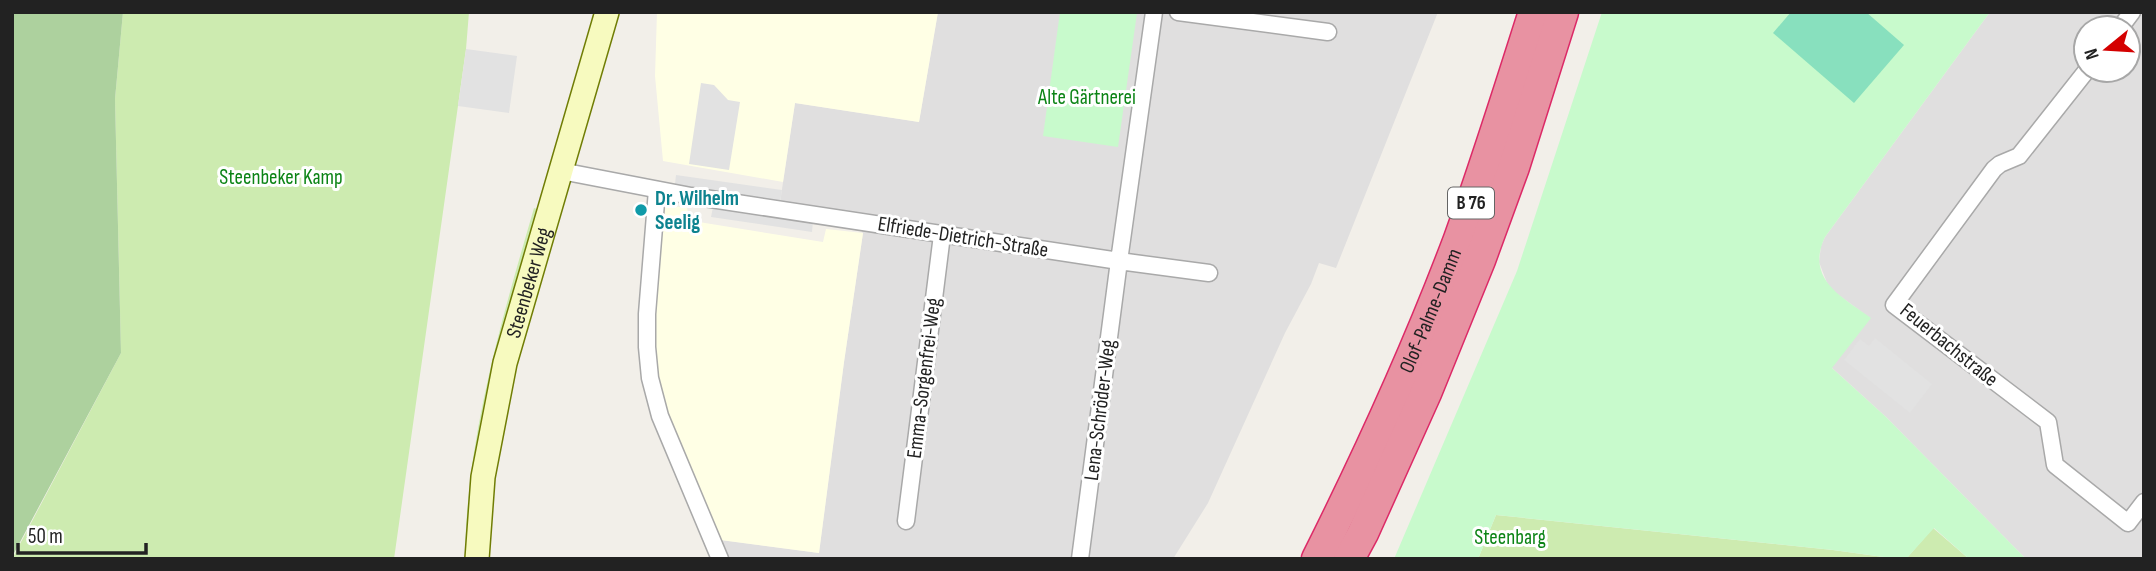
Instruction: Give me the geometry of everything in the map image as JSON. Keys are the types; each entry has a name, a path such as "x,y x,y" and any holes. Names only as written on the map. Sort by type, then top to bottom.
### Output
{"highway":[{"name":"Olof-Palme-Damm","path":"1317,559 1397,390 1458,240 1534,12"},
{"name":"Olof-Palme-Damm","path":"1349,559 1426,394 1480,260 1514,167 1563,12"}],"main road":[{"name":"Steenbeker Weg","path":"477,559 483,477 496,404 516,322 607,12"}],"street":[{"path":"1119,261 1154,12"},
{"path":"1178,12 1328,32"},
{"name":"Feuerbachstraße","path":"2076,84 2019,156 1994,169 1894,304 2048,422 2054,465 2128,523 2144,502"},
{"name":"Elfriede-Dietrich-Straße","path":"561,171 657,190 942,235 1209,273"},
{"path":"657,190 647,314 650,378 660,415 720,559"},
{"name":"Emma-Sorgenfrei-Weg","path":"906,521 942,235"},
{"name":"Lena-Schröder-Weg","path":"1080,559 1119,261"}],"shaded area":[{"path":"657,12 938,12 919,122 795,103 783,182 663,161 655,76"},
{"path":"938,12 1438,12 1336,268 1319,263 1208,503 1173,559 724,559 713,539 819,553 863,233 851,219 779,209 795,103 919,122"},
{"path":"1990,12 2144,12 2144,559 2026,559 1886,417 1831,367 1870,318 1829,288 1819,262 1821,246"},
{"path":"466,49 517,56 509,113 458,106"},
{"path":"701,83 714,85 728,100 740,102 729,170 689,164"},
{"path":"676,175 782,190 779,209 674,193"},
{"path":"660,204 687,208 690,220 823,242 826,229 863,233 819,553 713,539 664,415 650,347"},
{"path":"713,207 813,221 812,232 711,217"},
{"path":"1875,338 1932,384 1910,413 1844,360 1860,339 1869,346"}],"green space":[{"path":"12,12 123,12 115,99 121,353 12,557"},
{"name":"Steenbeker Kamp","path":"123,12 469,12 394,559 12,559 121,353 115,99"},
{"name":"Alte Gärtnerei","path":"1060,12 1137,13 1118,147 1043,136"},
{"path":"1602,12 1990,12 1825,237 1820,252 1820,264 1823,276 1838,294 1871,318 1832,368 1886,417 2026,559 1969,559 1934,528 1906,559 1898,559 1496,515 1478,559 1394,559 1517,271"},
{"path":"1791,12 1866,12 1904,45 1854,103 1773,33"},
{"path":"534,208 537,209 508,313 468,559 465,559 467,514 479,425 509,294"},
{"name":"Steenbarg","path":"1496,515 1833,550 1898,559 1478,559"},
{"path":"1933,528 1969,559 1906,559"}],"place":[{"name":"Dr. Wilhelm Seelig","path":"641,210"}]}
